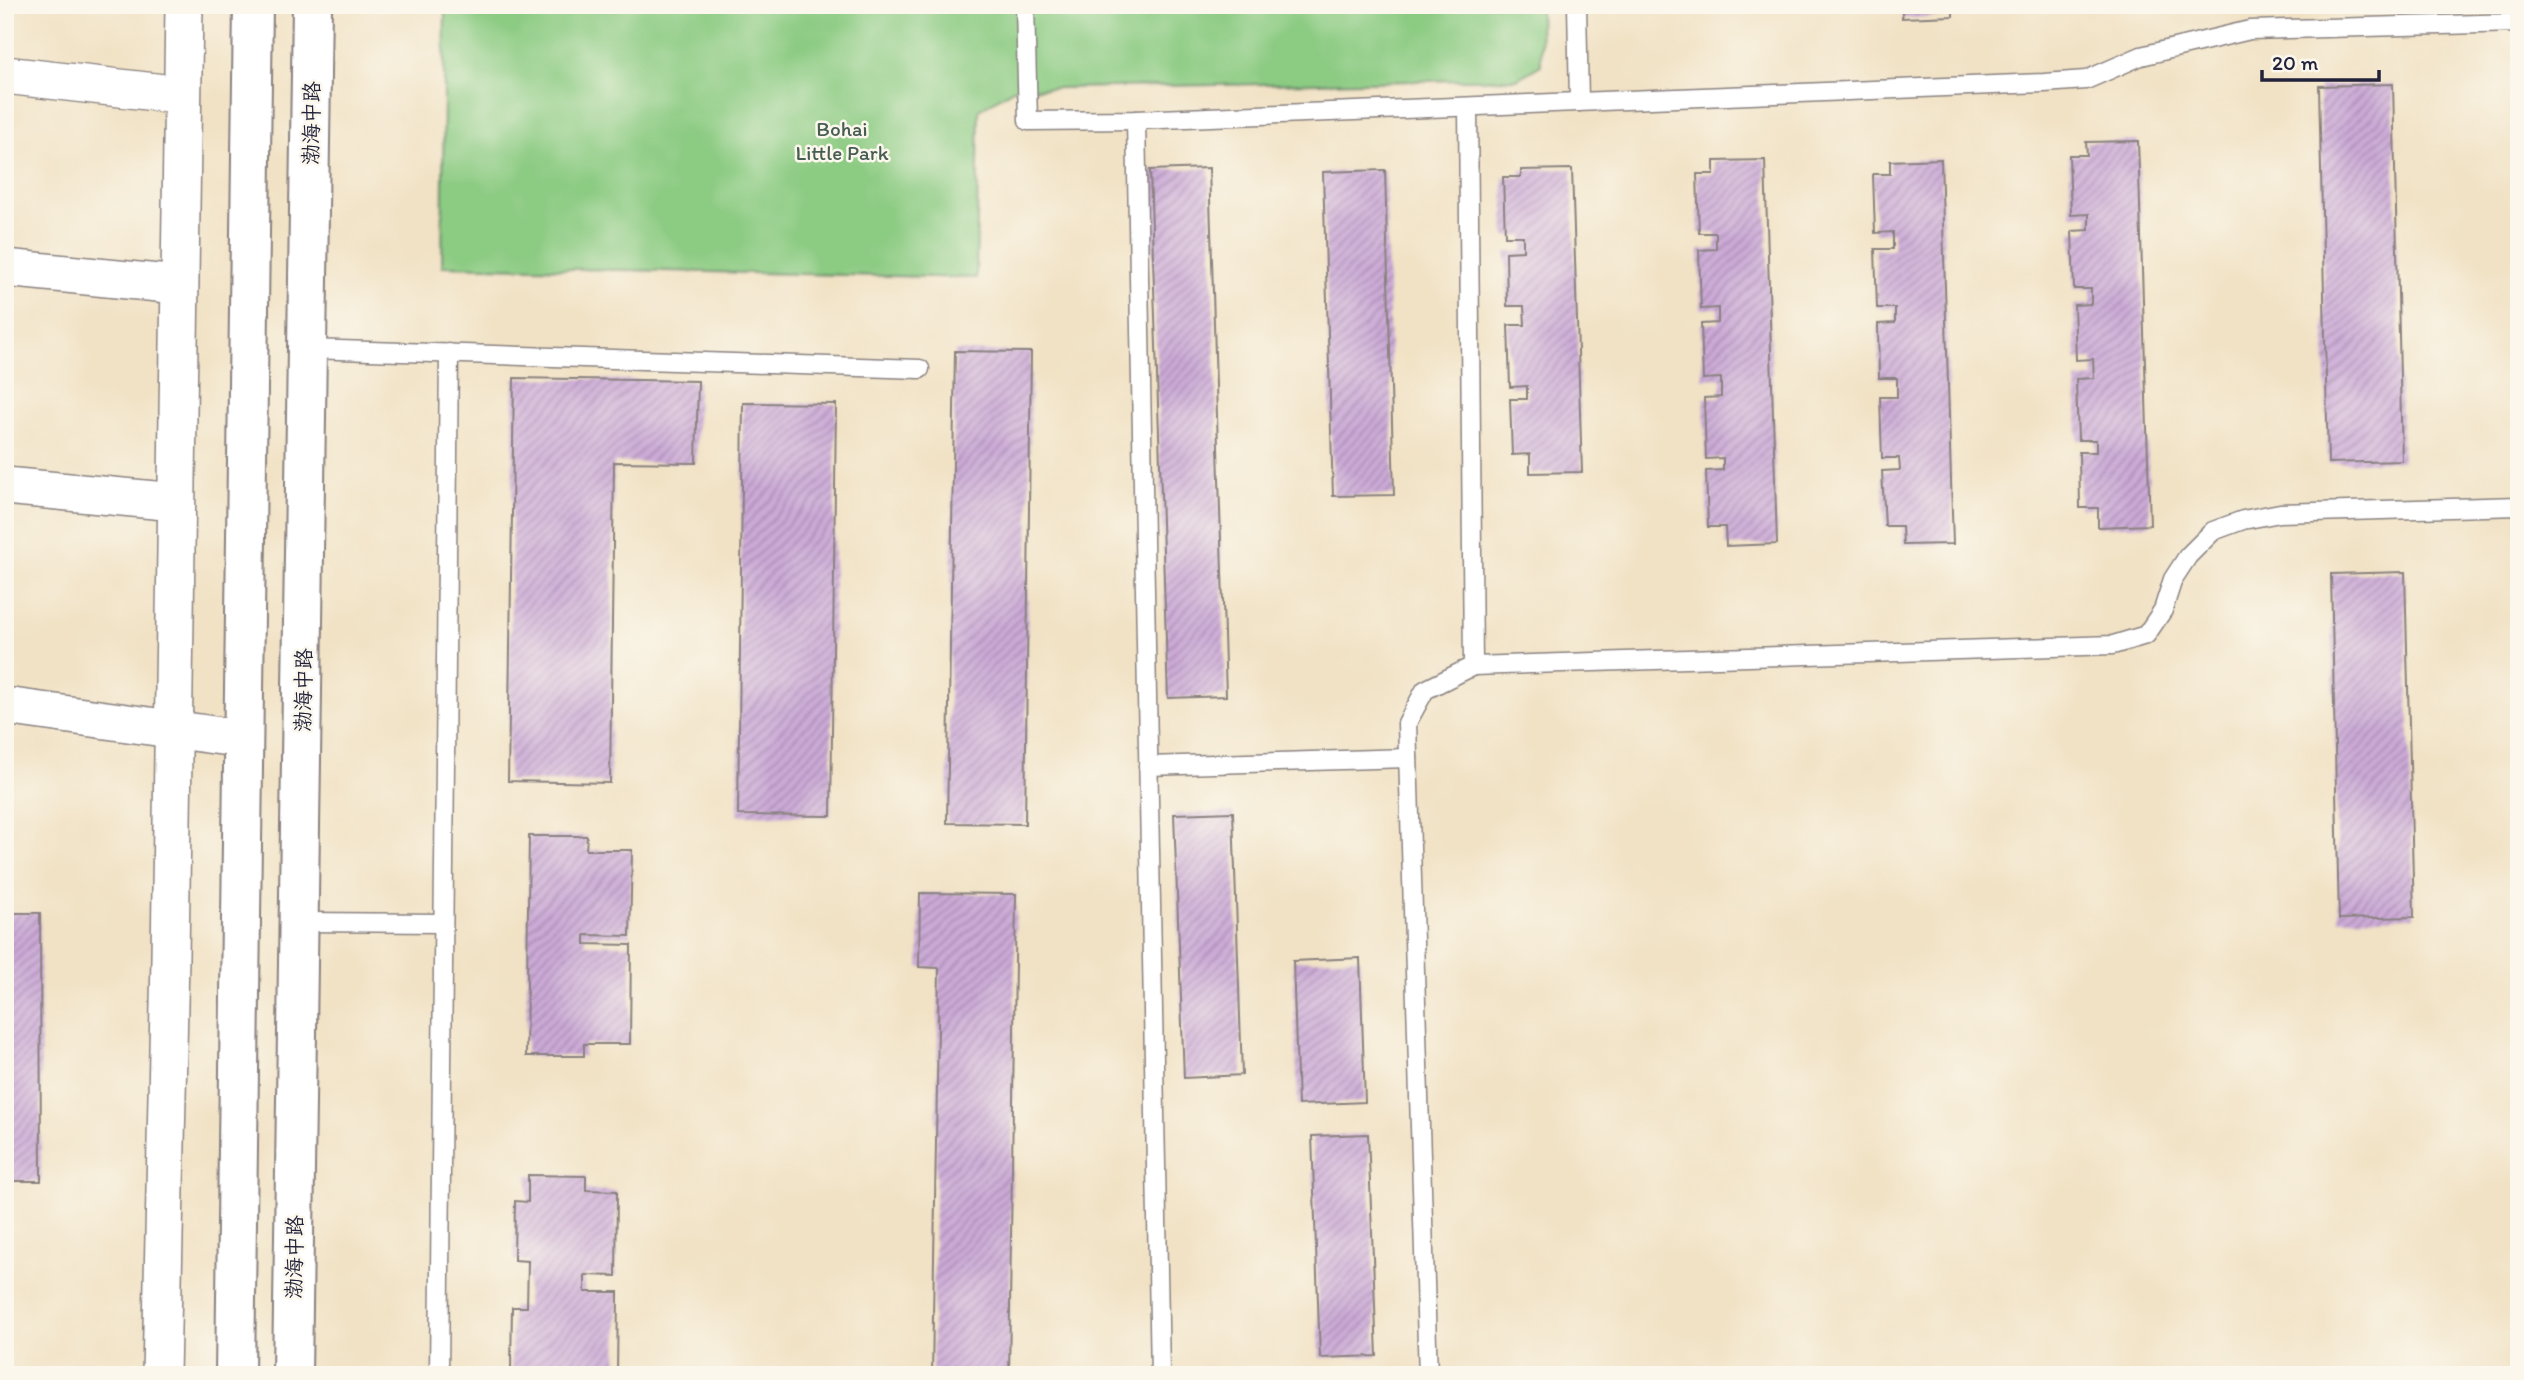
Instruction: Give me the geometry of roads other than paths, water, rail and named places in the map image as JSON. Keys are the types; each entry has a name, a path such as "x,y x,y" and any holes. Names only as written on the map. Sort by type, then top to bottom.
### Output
{"main road":[{"path":"234,1375 253,5"},
{"name":"渤海中路","path":"292,1375 312,5"}],"street":[{"path":"161,1375 184,5"},
{"path":"5,75 182,95"},
{"path":"5,268 179,285"},
{"path":"5,486 176,502"},
{"path":"5,706 243,738"}],"lane":[{"path":"1025,5 1028,121 1136,120 2086,80 2141,56 2250,30 2519,23"},
{"path":"1577,5 1578,102"},
{"path":"1468,107 1473,666"},
{"path":"1136,120 1160,1375"},
{"path":"308,349 920,369"},
{"path":"439,1375 449,353"},
{"path":"1428,1375 1407,723 1425,690 1473,666 2113,645 2146,635 2163,610 2173,579 2188,556 2213,531 2243,520 2280,513 2519,506"},
{"path":"1148,766 1408,758"},
{"path":"300,922 443,923"}],"park label":[{"name":"Bohai Little Park","path":"842,140"}]}
